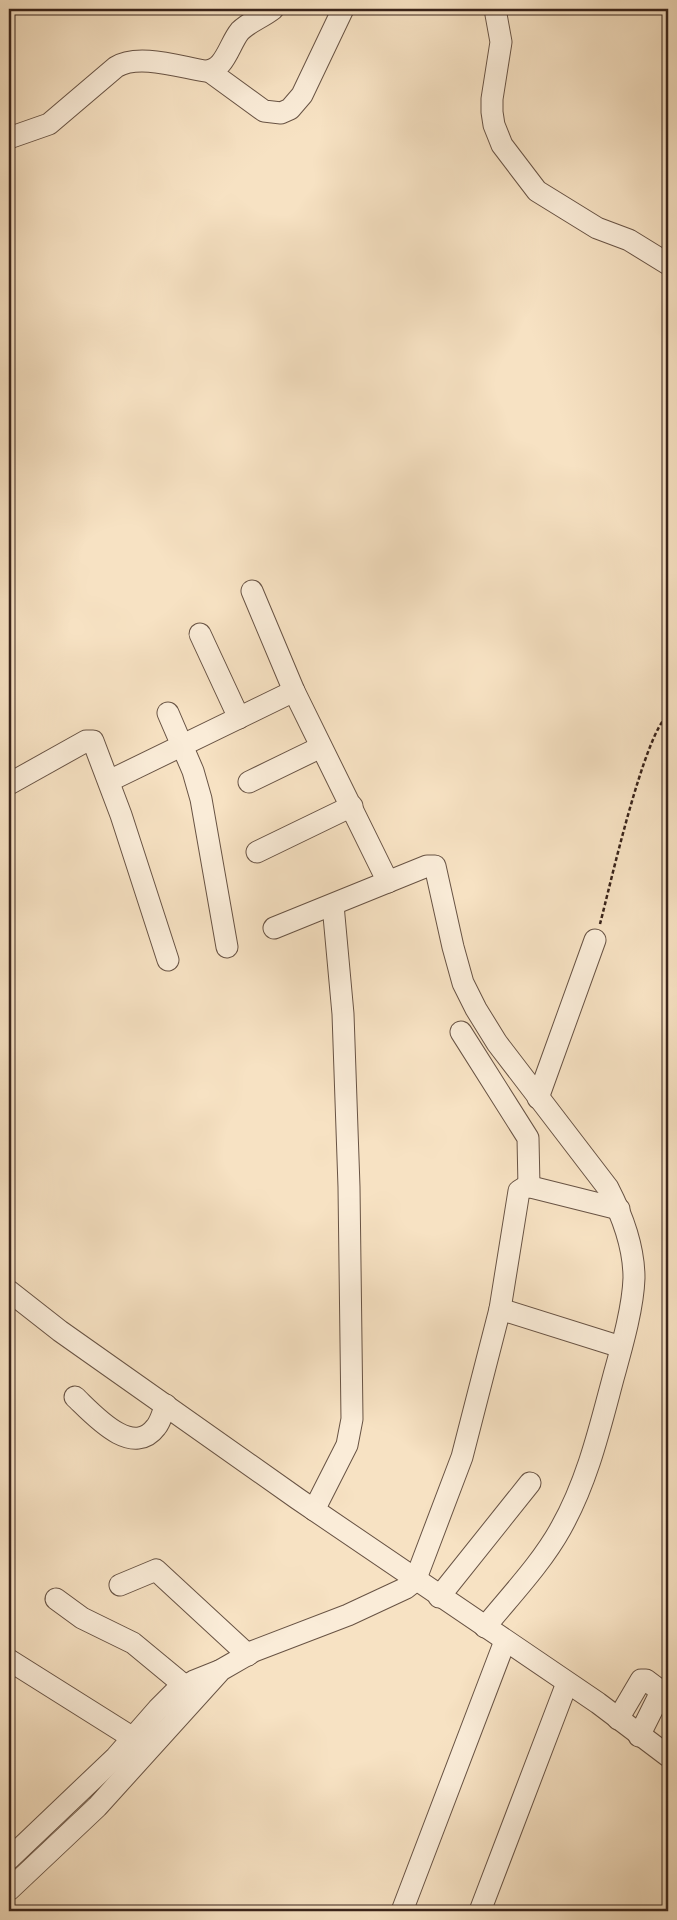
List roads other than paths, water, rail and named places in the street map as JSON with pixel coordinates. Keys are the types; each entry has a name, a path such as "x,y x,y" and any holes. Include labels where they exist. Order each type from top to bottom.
{"street":[{"path":"210,71 221,63 241,31 273,9"},
{"path":"9,138 46,126 121,64 136,60 210,71 264,111 281,113 290,109 302,96 343,9"},
{"path":"495,9 501,42 492,99 492,112 494,125 502,145 537,191 597,228 629,240 668,264"},
{"path":"252,591 294,691 388,882"},
{"path":"200,634 239,718"},
{"path":"109,781 294,691"},
{"path":"168,713 183,745 201,799 227,947"},
{"path":"9,784 90,740 95,745 109,781 168,960"},
{"path":"249,782 321,747"},
{"path":"257,852 352,806"},
{"path":"274,928 427,866 435,866 453,947 463,982 476,1009 497,1043 552,1118 608,1188 619,1209 632,1254 634,1279 622,1347 591,1463 561,1528 539,1560 485,1627"},
{"path":"314,1510 347,1445 352,1419 349,1187 344,1042 341,982 332,905"},
{"path":"538,1098 596,940"},
{"path":"461,1032 528,1138 529,1187"},
{"path":"528,1138 552,1118"},
{"path":"13,1848 78,1794 133,1738 158,1709 185,1686 221,1670 248,1654 348,1615 406,1588 415,1581 462,1457 500,1309 516,1195 522,1187 529,1187 619,1209"},
{"path":"9,1291 60,1331 415,1581 567,1683 668,1756"},
{"path":"500,1309 622,1347"},
{"path":"75,1397 116,1433 136,1438 147,1435 156,1426 166,1405"},
{"path":"439,1597 530,1483"},
{"path":"120,1585 156,1570 248,1654"},
{"path":"56,1599 87,1621 133,1643 185,1686"},
{"path":"402,1911 505,1641"},
{"path":"9,1660 133,1738"},
{"path":"9,1890 97,1807 221,1670"},
{"path":"618,1719 641,1680 646,1680 658,1689 660,1694 639,1736"},
{"path":"480,1911 567,1683"}]}
